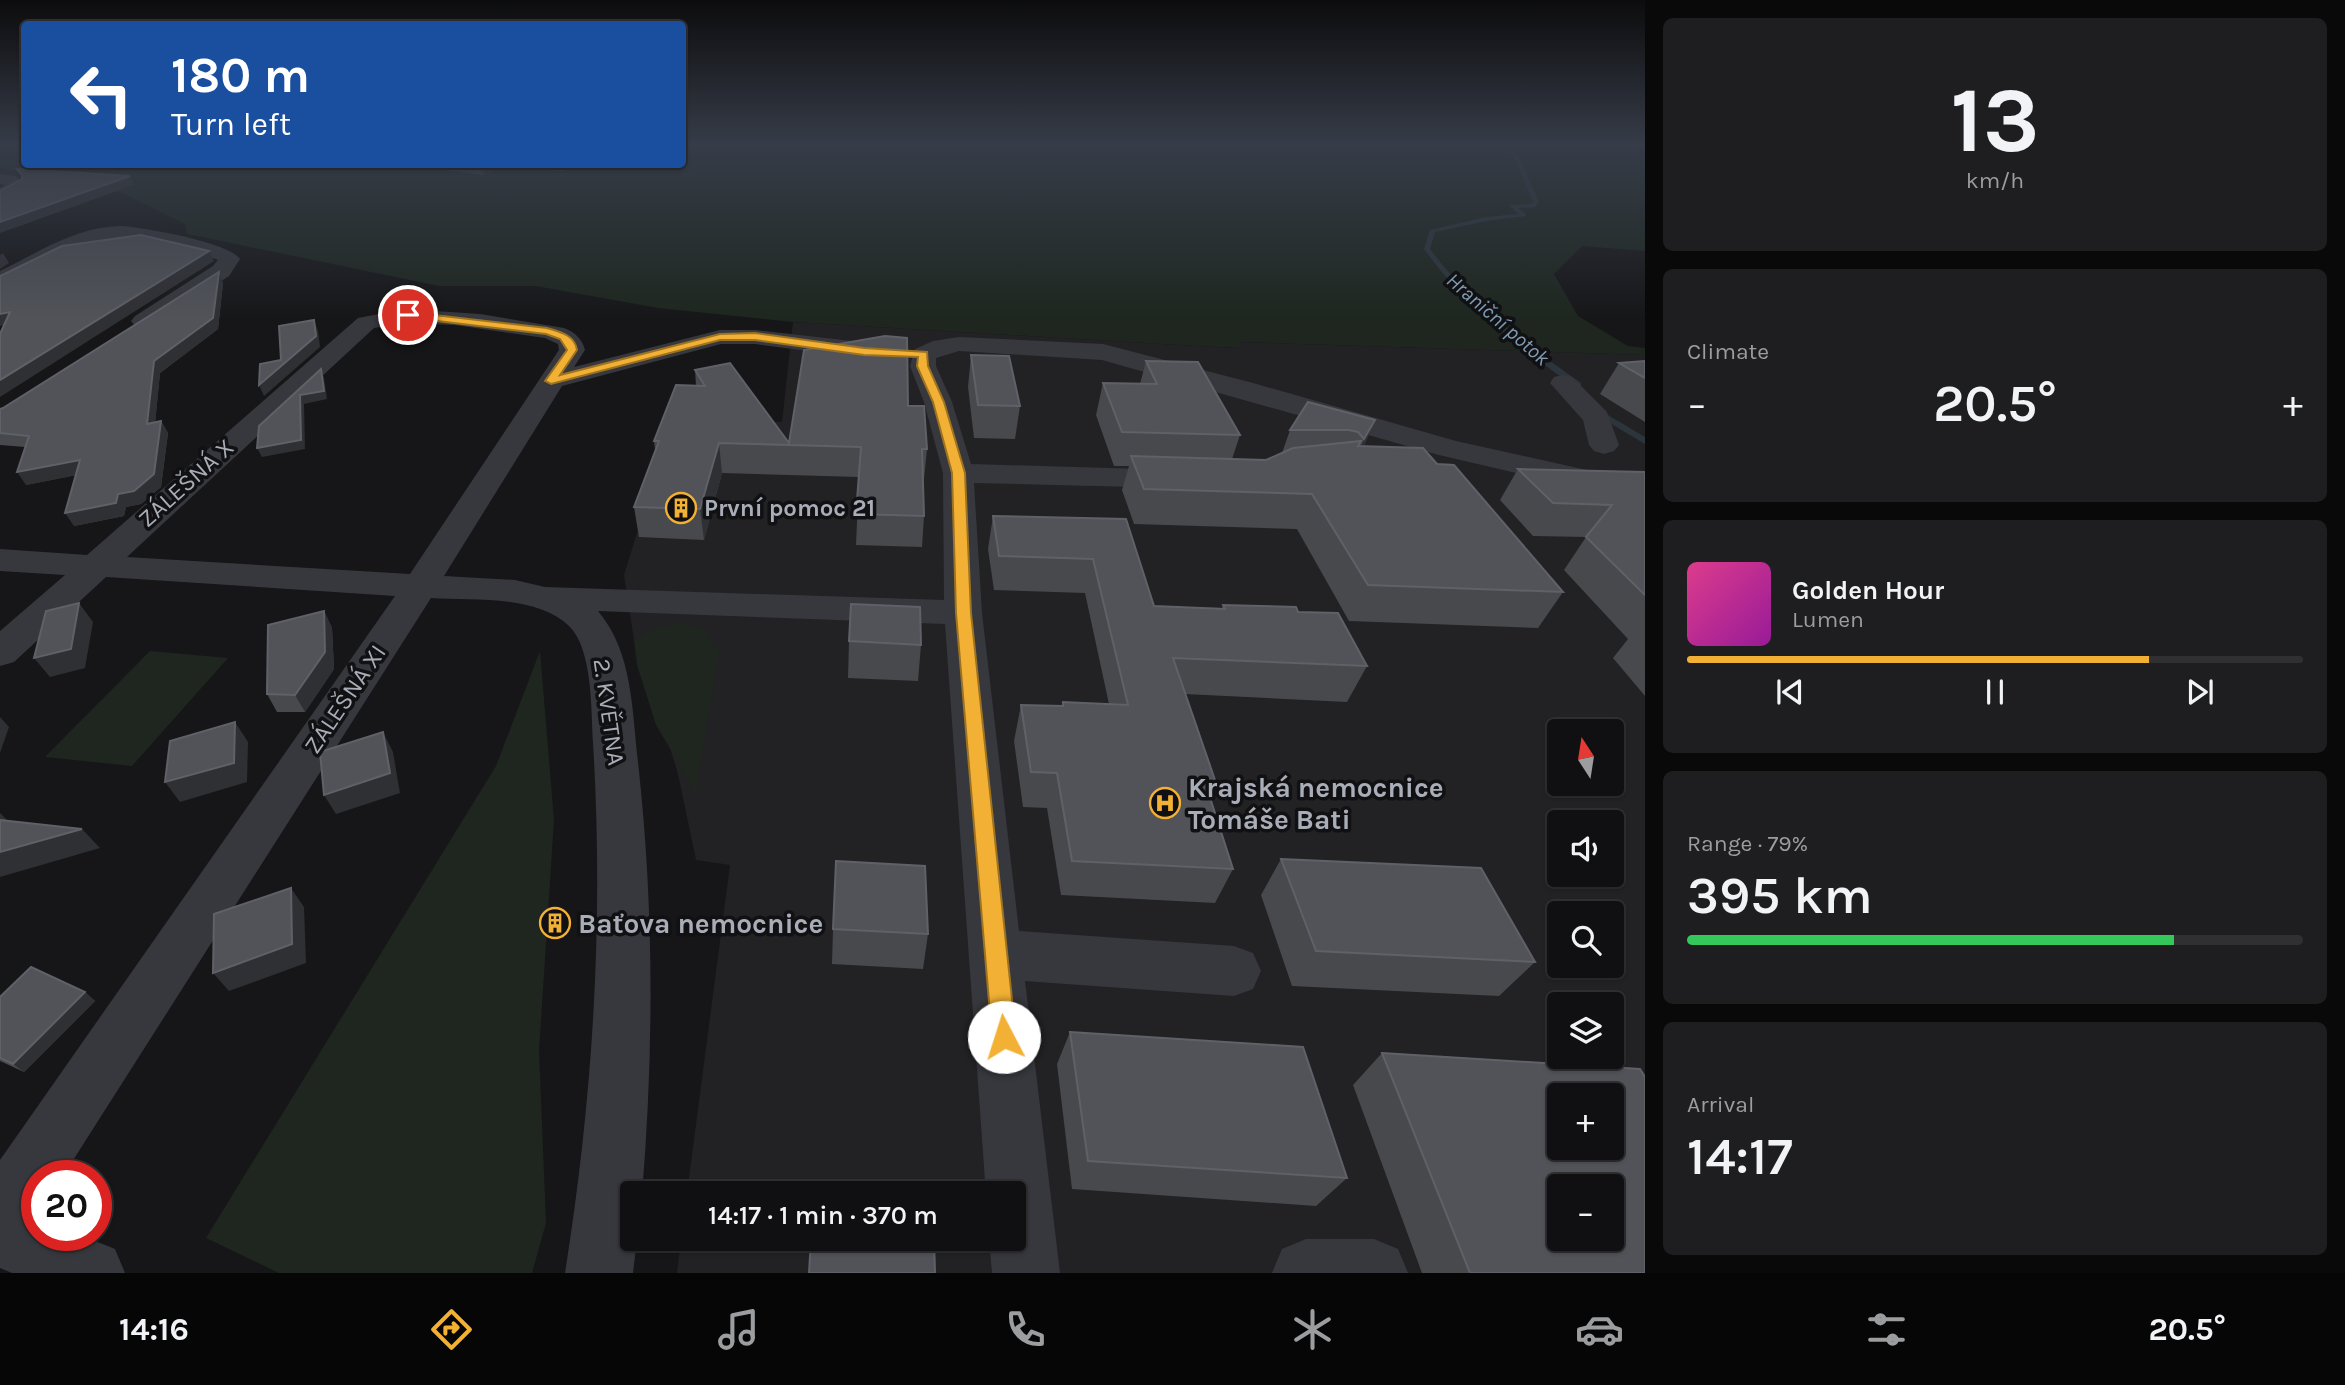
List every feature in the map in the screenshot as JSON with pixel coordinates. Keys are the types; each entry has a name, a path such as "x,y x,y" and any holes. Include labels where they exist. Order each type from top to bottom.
{"street":[{"path":"0,281 96,234 122,232 146,235 220,253 230,259 221,271 129,330"},
{"name":"ZÁLEŠNÁ XI","path":"0,1216 421,585 572,347 564,337 557,334 417,316 376,318"},
{"name":"ZÁLEŠNÁ X","path":"0,653 358,328 376,318"},
{"path":"551,381 645,358 707,339 744,336 864,352 924,354 988,365 1092,372 1142,383"},
{"path":"924,354 942,346 959,344 1103,352 1244,389 1450,449 1645,493"},
{"path":"924,354 923,366 938,402 958,473 964,613 1026,1273"},
{"path":"1563,383 1597,418 1604,445"},
{"path":"958,473 1200,480"},
{"name":"2. KVĚTNA","path":"0,560 421,585 538,596 576,611 591,626 600,645 607,678 619,785 626,963 623,1063 612,1188 599,1273"},
{"path":"538,596 964,613"},
{"path":"996,954 1234,971"},
{"path":"0,1234 91,1273"},
{"path":"1306,1273 1374,1273"}],"shaded area":[{"path":"141,202 1645,202 1645,251 1582,246 1554,274 1578,316 1628,346 1645,348 1645,355 1241,342 1242,348 1213,347 793,322 658,308 536,286 439,286 187,234 185,224"},
{"name":"Krajská nemocnice Tomáše Bati","path":"793,322 1213,347 1241,348 1240,342 1645,355 1645,1273 677,1273 680,1251 1026,1251 1026,1181 689,1181 730,865 696,860 678,774 634,640 624,575 672,419 782,422"},
{"path":"677,623 701,628 719,653 696,792 656,725 637,665 634,640 658,627"},
{"path":"150,651 228,658 132,766 45,757"},
{"path":"540,651 554,820 539,1051 546,1223 532,1273 279,1273 206,1238 496,766"}],"building":[{"path":"0,202 55,202 0,222"},
{"path":"141,235 209,251 0,380 0,334 10,312 0,314 0,276 62,246"},
{"path":"219,272 213,318 154,361 147,424 161,421 154,474 134,491 118,494 116,503 65,513 80,460 17,472 29,436 0,433 0,409"},
{"path":"314,320 316,336 259,385 260,364 281,360 279,326"},
{"path":"885,336 907,338 908,406 924,406 927,449 922,449 924,516 856,514 861,447 719,443 700,509 634,507 659,441 654,441 676,385 705,386 695,370 730,363 789,443 804,350"},
{"path":"971,355 1009,356 1020,406 978,405"},
{"path":"1146,361 1198,362 1240,435 1122,432 1103,383 1157,384"},
{"path":"1645,361 1645,378 1619,363"},
{"path":"321,369 324,391 300,395 301,440 257,448 259,426"},
{"path":"1308,402 1375,420 1364,439 1358,432 1349,430 1290,430"},
{"path":"1361,441 1358,446 1423,448 1437,464 1454,465 1563,592 1368,585 1312,494 1144,489 1131,456 1266,460 1293,448"},
{"path":"1518,469 1645,472 1645,595 1586,537 1612,505 1553,503"},
{"path":"993,516 1126,519 1154,606 1225,609 1223,605 1296,607 1298,612 1338,613 1367,666 1173,658 1215,780 1204,779 1233,869 1072,861 1057,773 1031,772 1021,705 1063,706 1063,702 1128,705 1093,559 999,556"},
{"path":"79,603 71,649 34,658 46,611"},
{"path":"851,604 920,607 921,645 849,641"},
{"path":"324,611 325,652 295,695 267,694 268,625"},
{"path":"235,722 234,763 165,782 170,741"},
{"path":"383,732 390,773 324,795 320,752"},
{"path":"0,820 82,829 0,852"},
{"path":"1281,859 1481,868 1535,962 1316,951"},
{"path":"836,861 925,866 928,934 833,929"},
{"path":"291,888 292,944 213,973 214,914"},
{"path":"31,967 85,992 13,1064 0,1058 0,997"},
{"path":"1070,1032 1303,1047 1347,1178 1088,1161"},
{"path":"1382,1053 1547,1063 1547,1069 1640,1069 1645,1077 1645,1273 1470,1273"},
{"path":"810,1251 934,1251 935,1273 809,1273"}],"waterway":[{"name":"Hraniční potok","path":"1536,202 1533,206 1512,206 1524,215 1486,219 1432,231 1427,249 1446,275 1527,349 1578,385"},
{"name":"Hraniční potok","path":"1596,411 1645,441"}],"place":[{"name":"První pomoc 21","path":"681,508"},
{"name":"Krajská nemocnice Tomáše Bati","path":"1165,803"},
{"name":"Baťova nemocnice","path":"555,923"}],"route":[{"path":"408,315 547,331 564,337 572,350 551,381 645,358 692,342 720,337 755,337 864,352 924,354 923,366 938,402 958,473 964,613 1004,1037"}]}
